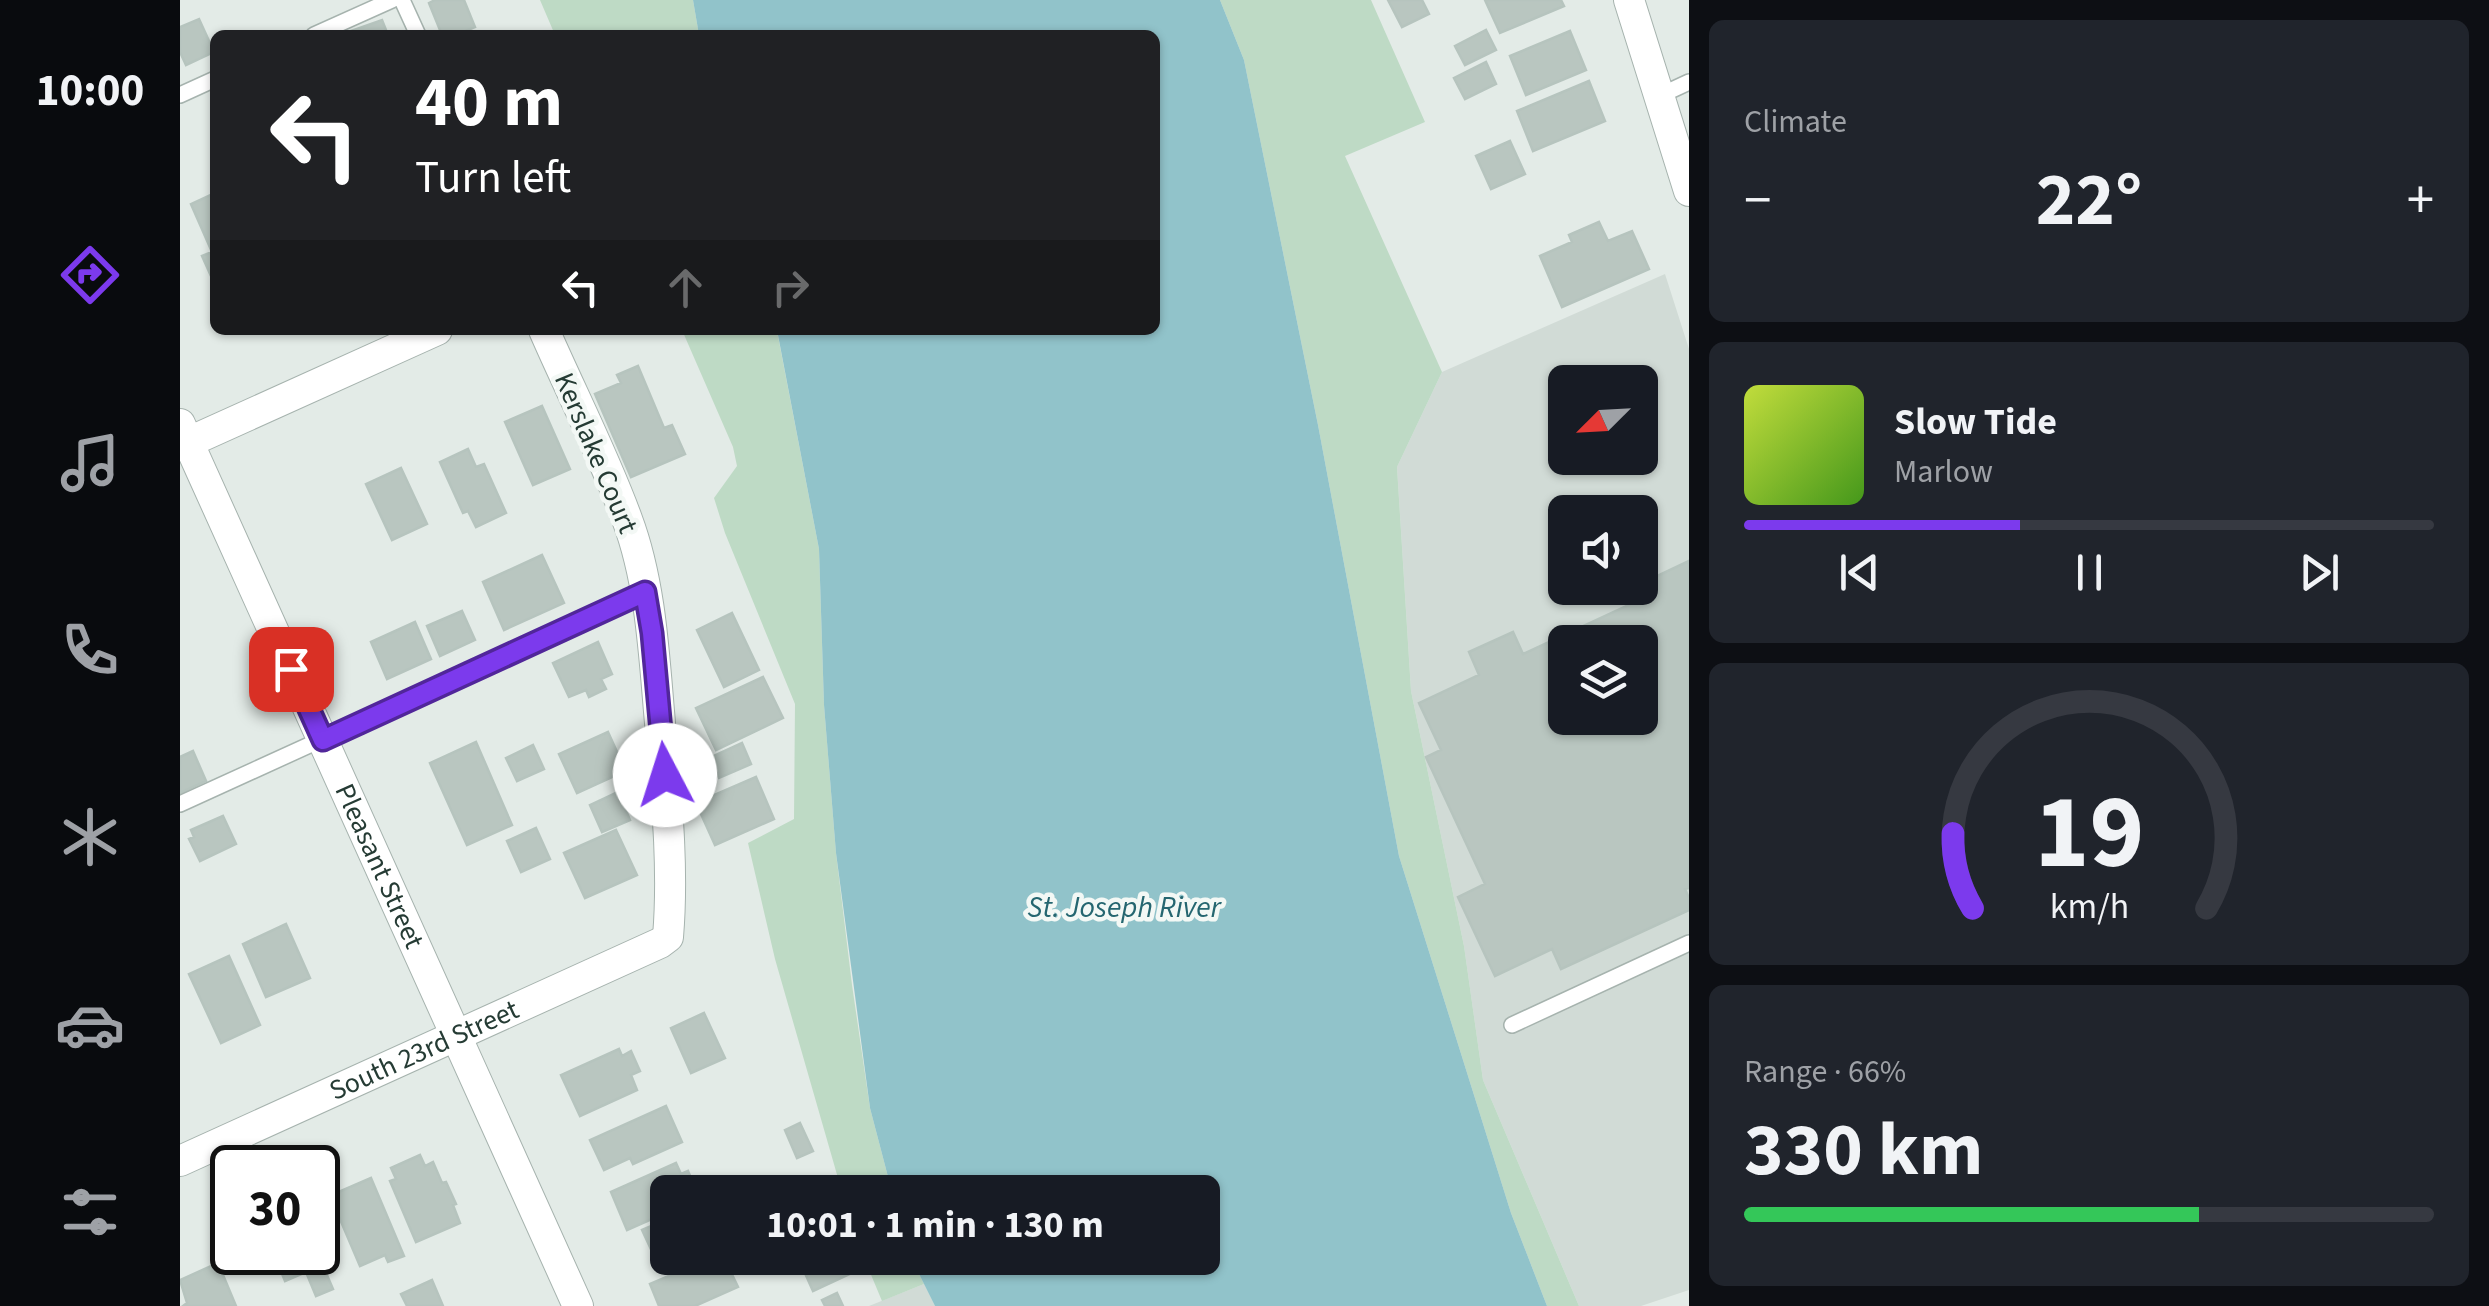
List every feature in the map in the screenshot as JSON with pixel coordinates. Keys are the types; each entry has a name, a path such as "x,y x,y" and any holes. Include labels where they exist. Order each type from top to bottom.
{"street":[{"path":"1628,0 1689,192"},
{"path":"183,438 425,335"},
{"name":"Kerslake Court","path":"546,335 628,521 645,592 665,775 671,904 668,937"},
{"name":"Pleasant Street","path":"183,438 578,1306"},
{"name":"South 23rd Street","path":"180,1161 668,937"}],"lane":[{"path":"325,30 392,0"},
{"path":"402,0 416,30"},
{"path":"180,95 210,81"},
{"path":"1659,96 1689,82"},
{"path":"180,804 645,592"},
{"path":"1512,1025 1689,944"}],"shaded area":[{"path":"1665,274 1689,349 1689,1290 1641,1306 1579,1306 1483,1080 1464,946 1411,691 1397,467 1442,372"},
{"path":"924,1284 935,1306 869,1306"}],"green space":[{"path":"540,0 693,0 698,30 553,30"},
{"path":"1220,0 1371,0 1425,122 1345,156 1442,372 1397,467 1411,691 1464,946 1483,1080 1579,1306 1547,1306 1511,1213 1399,856 1244,60"},
{"path":"684,335 778,335 819,549 824,705 836,853 870,1108 888,1175 837,1175 775,959 748,843 794,819 795,704 714,498 737,466 733,447"},
{"path":"871,1275 920,1275 924,1284 882,1301"}],"water":[{"name":"St. Joseph River","path":"693,0 1220,0 1244,60 1399,856 1511,1213 1547,1306 935,1306 920,1275 1220,1275 1220,1175 888,1175 870,1108 836,853 824,705 819,549 778,335 1160,335 1160,30 698,30"}],"building":[{"path":"464,0 475,27 440,30 429,3"},
{"path":"1388,0 1422,0 1429,14 1402,27"},
{"path":"1485,0 1561,0 1564,6 1500,33"},
{"path":"199,19 210,43 210,54 186,65 180,52 180,27"},
{"path":"382,20 386,30 354,30"},
{"path":"1486,30 1496,50 1465,65 1455,46"},
{"path":"1570,31 1586,70 1526,95 1510,56"},
{"path":"1486,62 1496,84 1465,99 1454,78"},
{"path":"1589,81 1605,121 1533,151 1517,111"},
{"path":"1510,141 1525,174 1491,189 1476,156"},
{"path":"210,195 210,247 191,204"},
{"path":"1599,222 1608,241 1632,231 1649,269 1562,307 1540,256 1572,242 1569,235"},
{"path":"210,253 210,274 202,256"},
{"path":"638,366 664,428 672,425 685,454 631,477 595,394 621,383 617,375"},
{"path":"542,406 570,469 533,485 505,422"},
{"path":"468,449 476,467 484,464 506,513 476,527 468,511 463,513 440,462"},
{"path":"401,468 427,524 392,540 366,484"},
{"path":"542,555 564,603 504,630 483,582"},
{"path":"1689,561 1689,888 1685,889 1689,910 1561,969 1552,949 1495,976 1458,897 1485,884 1426,757 1441,750 1419,703 1479,675 1469,652 1513,632 1523,654 1548,642 1548,735 1658,735 1658,625 1586,625 1629,605 1658,605 1658,576"},
{"path":"462,611 475,640 440,656 427,626"},
{"path":"732,613 759,670 724,687 697,630"},
{"path":"415,622 431,659 387,679 371,642"},
{"path":"598,642 612,674 601,679 606,689 589,697 586,690 569,697 553,663"},
{"path":"763,677 783,718 716,750 696,708"},
{"path":"608,732 623,765 616,768 619,774 577,793 559,754"},
{"path":"476,742 512,825 467,845 430,763"},
{"path":"742,743 751,764 719,778 709,758"},
{"path":"533,745 544,769 517,781 506,758"},
{"path":"193,751 206,781 180,793 180,757"},
{"path":"756,777 774,819 715,845 696,803"},
{"path":"618,792 630,820 602,832 590,805"},
{"path":"223,816 236,844 200,861 189,839 194,837 191,830"},
{"path":"536,828 550,859 521,872 507,841"},
{"path":"616,830 637,875 585,898 564,853"},
{"path":"286,924 310,978 266,997 243,944"},
{"path":"229,956 260,1025 221,1043 189,974"},
{"path":"704,1013 725,1058 691,1073 671,1028"},
{"path":"619,1049 622,1056 631,1051 640,1071 631,1075 637,1090 580,1116 561,1075"},
{"path":"666,1106 682,1142 633,1164 630,1158 604,1170 590,1140"},
{"path":"800,1123 813,1151 797,1158 785,1130"},
{"path":"420,1155 425,1166 433,1162 442,1183 446,1182 460,1223 416,1242 390,1181 396,1179 391,1168"},
{"path":"676,1163 681,1174 688,1171 690,1175 650,1175 650,1220 627,1230 611,1192"},
{"path":"371,1178 404,1256 388,1262 385,1255 360,1266 340,1219 340,1191"},
{"path":"650,1227 650,1247 642,1230"},
{"path":"210,1267 210,1275 223,1275 236,1306 183,1306 187,1303 180,1280"},
{"path":"307,1275 327,1275 333,1289 316,1296"},
{"path":"671,1275 732,1275 738,1287 695,1306 659,1306 650,1284"},
{"path":"806,1275 848,1275 813,1291"},
{"path":"432,1280 443,1306 407,1306 401,1294"},
{"path":"837,1293 843,1306 825,1306 822,1300"}],"route":[{"path":"291,669 323,740 645,592 665,775"}]}
